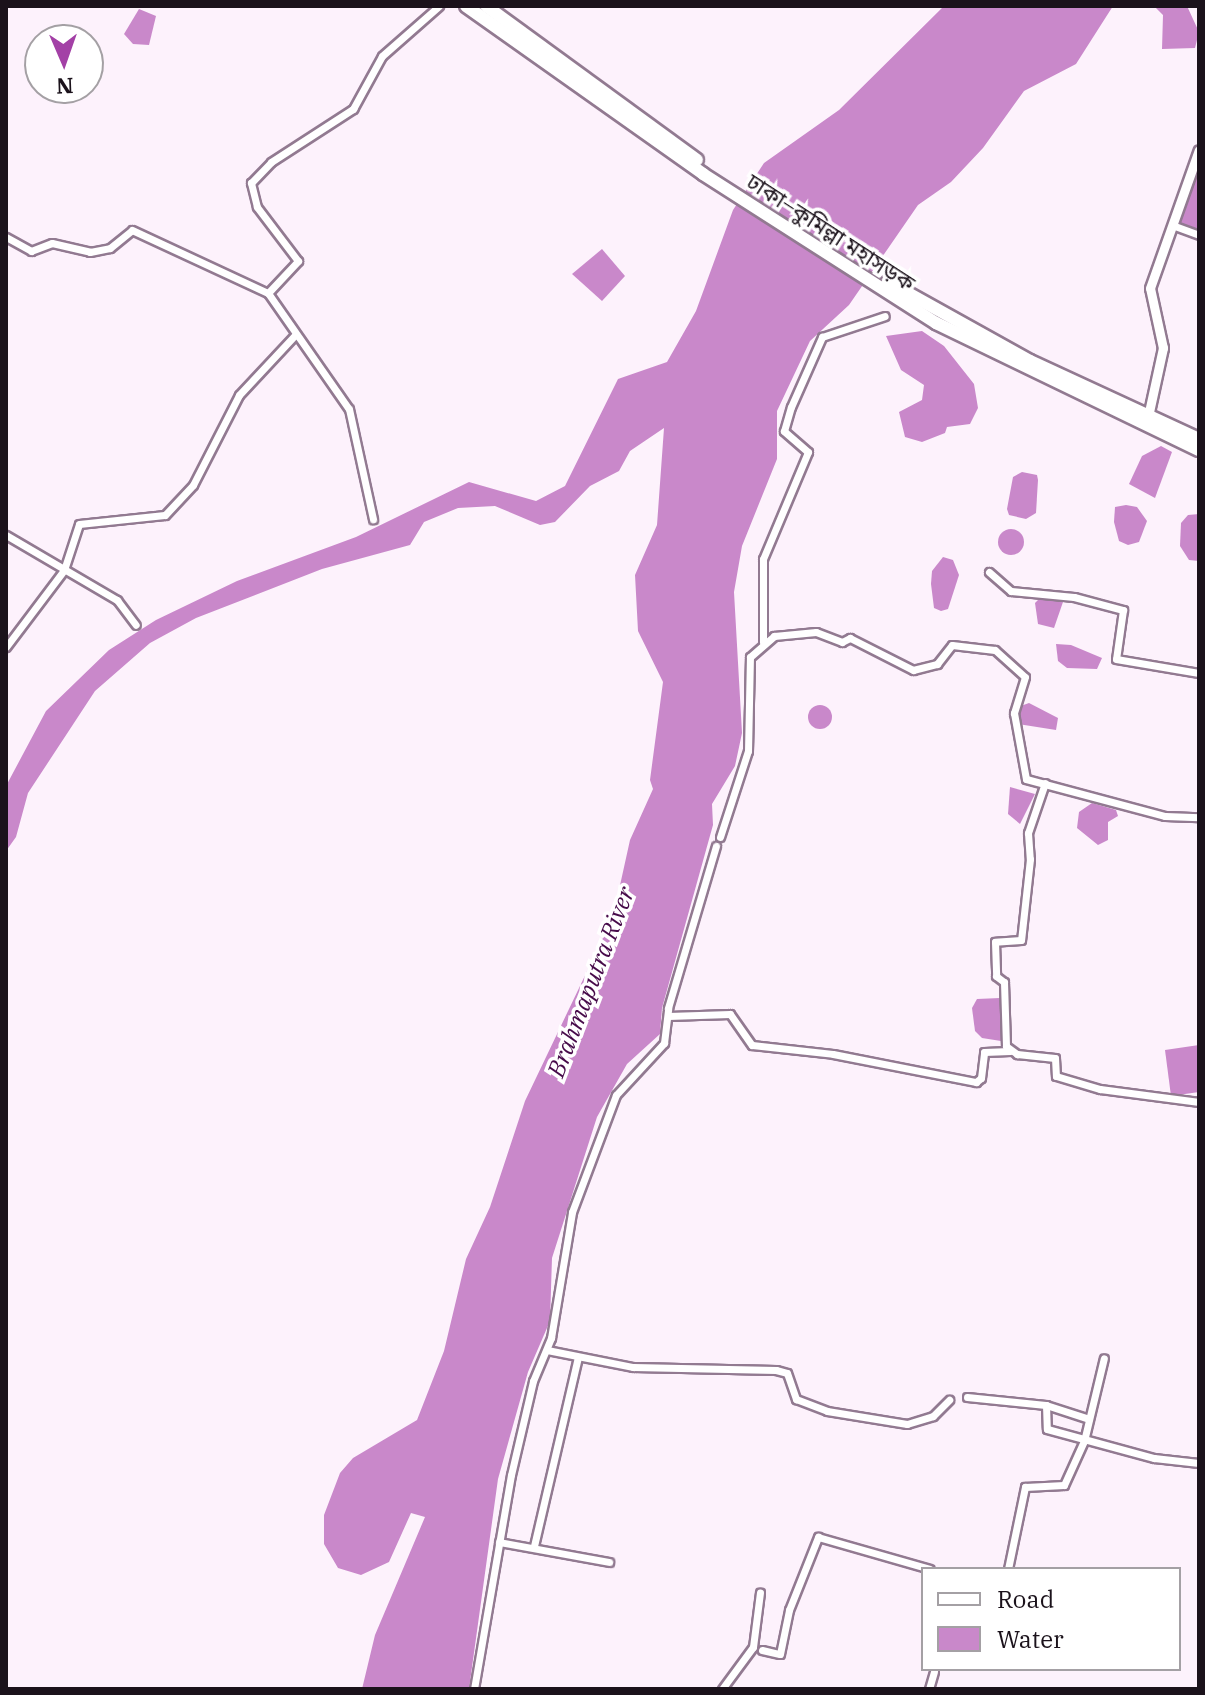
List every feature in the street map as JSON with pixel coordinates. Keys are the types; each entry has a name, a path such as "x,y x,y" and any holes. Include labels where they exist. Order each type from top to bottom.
{"highway":[{"name":"ঢাকা–কুমিল্লা মহাসড়ক","path":"466,6 705,171 993,353 1199,450"},
{"name":"ঢাকা–কুমিল্লা মহাসড়ক","path":"486,6 705,171"},
{"name":"ঢাকা–কুমিল্লা মহাসড়ক","path":"896,292 1030,361 1149,412 1199,439"}],"main road":[{"path":"1149,412 1163,348 1150,288 1199,150"}],"street":[{"path":"268,293 298,261 257,207 251,183 271,162 353,109 382,56 439,6"},
{"path":"1172,225 1199,235"},
{"path":"6,237 31,251 52,243 90,252 110,248 132,230 268,293 349,409 373,519"},
{"path":"763,642 763,559 808,452 784,431 791,407 822,337 885,316"},
{"path":"6,647 64,570 79,524 165,515 193,485 239,395 295,335"},
{"path":"6,535 124,605 136,625"},
{"path":"989,572 1011,591 1074,597 1123,610 1116,659 1199,673"},
{"path":"720,837 748,751 750,657 763,642 816,632 842,642 850,638 913,670 937,664 952,645 995,650 1025,677 1015,723 1026,779 1165,816 1199,817"},
{"path":"1010,1051 995,942 1021,940 1028,833 1045,783"},
{"path":"474,1689 526,1406 547,1350 562,1252 589,1155 616,1095 664,1043 668,1016 716,846"},
{"path":"668,1016 730,1014 752,1045 833,1054 976,1082 981,1078 984,1052 1010,1051 1055,1058 1056,1076 1100,1089 1199,1102"},
{"path":"547,1350 633,1367 776,1370 787,1373 796,1399 827,1411 907,1424 933,1416 949,1400"},
{"path":"534,1546 578,1357"},
{"path":"1008,1567 1025,1487 1064,1485 1084,1441 1104,1358"},
{"path":"967,1397 1046,1405 1089,1419"},
{"path":"1046,1405 1047,1429 1084,1441 1199,1463"},
{"path":"762,1650 780,1654 789,1610 818,1537 923,1567"},
{"path":"499,1542 609,1562"},
{"path":"722,1689 753,1647 760,1592"},
{"path":"929,1689 934,1672"}],"water":[{"name":"Brahmaputra River","path":"944,6 1113,6 1076,64 1024,91 983,148 951,182 918,205 849,305 810,341 777,411 777,459 742,546 734,592 742,733 735,766 712,804 713,825 662,1008 660,1034 627,1064 597,1117 552,1258 550,1321 528,1372 498,1479 469,1689 362,1689 375,1635 425,1517 411,1513 389,1562 361,1575 338,1568 324,1544 324,1515 340,1473 353,1458 417,1420 444,1351 466,1259 490,1207 525,1101 613,917 630,840 653,789 650,780 663,682 638,631 635,575 657,525 664,428 630,451 619,471 590,486 555,522 540,525 495,506 458,508 424,522 410,545 322,569 196,618 150,643 95,691 28,793 16,837 6,851 6,786 46,711 109,650 156,620 237,581 356,537 469,482 536,501 565,486 618,379 667,362 696,311 733,210 764,163 839,110"},
{"path":"1154,6 1187,6 1199,32 1195,48 1162,49 1163,15"},
{"path":"139,9 156,16 149,45 133,44 124,34"},
{"path":"1199,168 1199,232 1180,225 1178,219"},
{"path":"602,249 625,276 602,301 572,274"},
{"path":"922,331 944,346 974,384 978,408 970,424 947,427 945,433 922,442 905,437 899,412 922,400 924,385 901,370 886,336"},
{"path":"1161,446 1172,452 1155,498 1129,484 1142,456"},
{"path":"1022,472 1037,475 1038,480 1036,513 1026,519 1009,515 1007,509 1013,477"},
{"path":"1115,507 1137,507 1147,521 1139,542 1128,545 1119,541 1114,522"},
{"path":"1199,514 1199,561 1189,560 1180,546 1181,523 1188,515"},
{"path":"1011,529 1020,533 1024,542 1020,551 1011,555 1002,551 998,542 1002,533"},
{"path":"943,557 953,560 959,575 948,609 941,611 934,608 931,584 932,571"},
{"path":"1043,595 1063,602 1054,628 1038,624 1035,603"},
{"path":"1056,644 1071,645 1102,658 1097,669 1067,668 1058,661"},
{"path":"1029,703 1058,718 1056,730 1018,724 1018,707"},
{"path":"820,705 828,709 832,717 828,725 820,729 812,725 808,717 812,709"},
{"path":"1010,787 1035,794 1020,824 1008,814"},
{"path":"1092,803 1116,810 1118,816 1108,822 1108,840 1098,845 1077,828 1079,812"},
{"path":"1000,998 1001,1041 982,1038 975,1031 972,1008 977,999"},
{"path":"1199,1045 1199,1092 1171,1096 1165,1050"}]}
